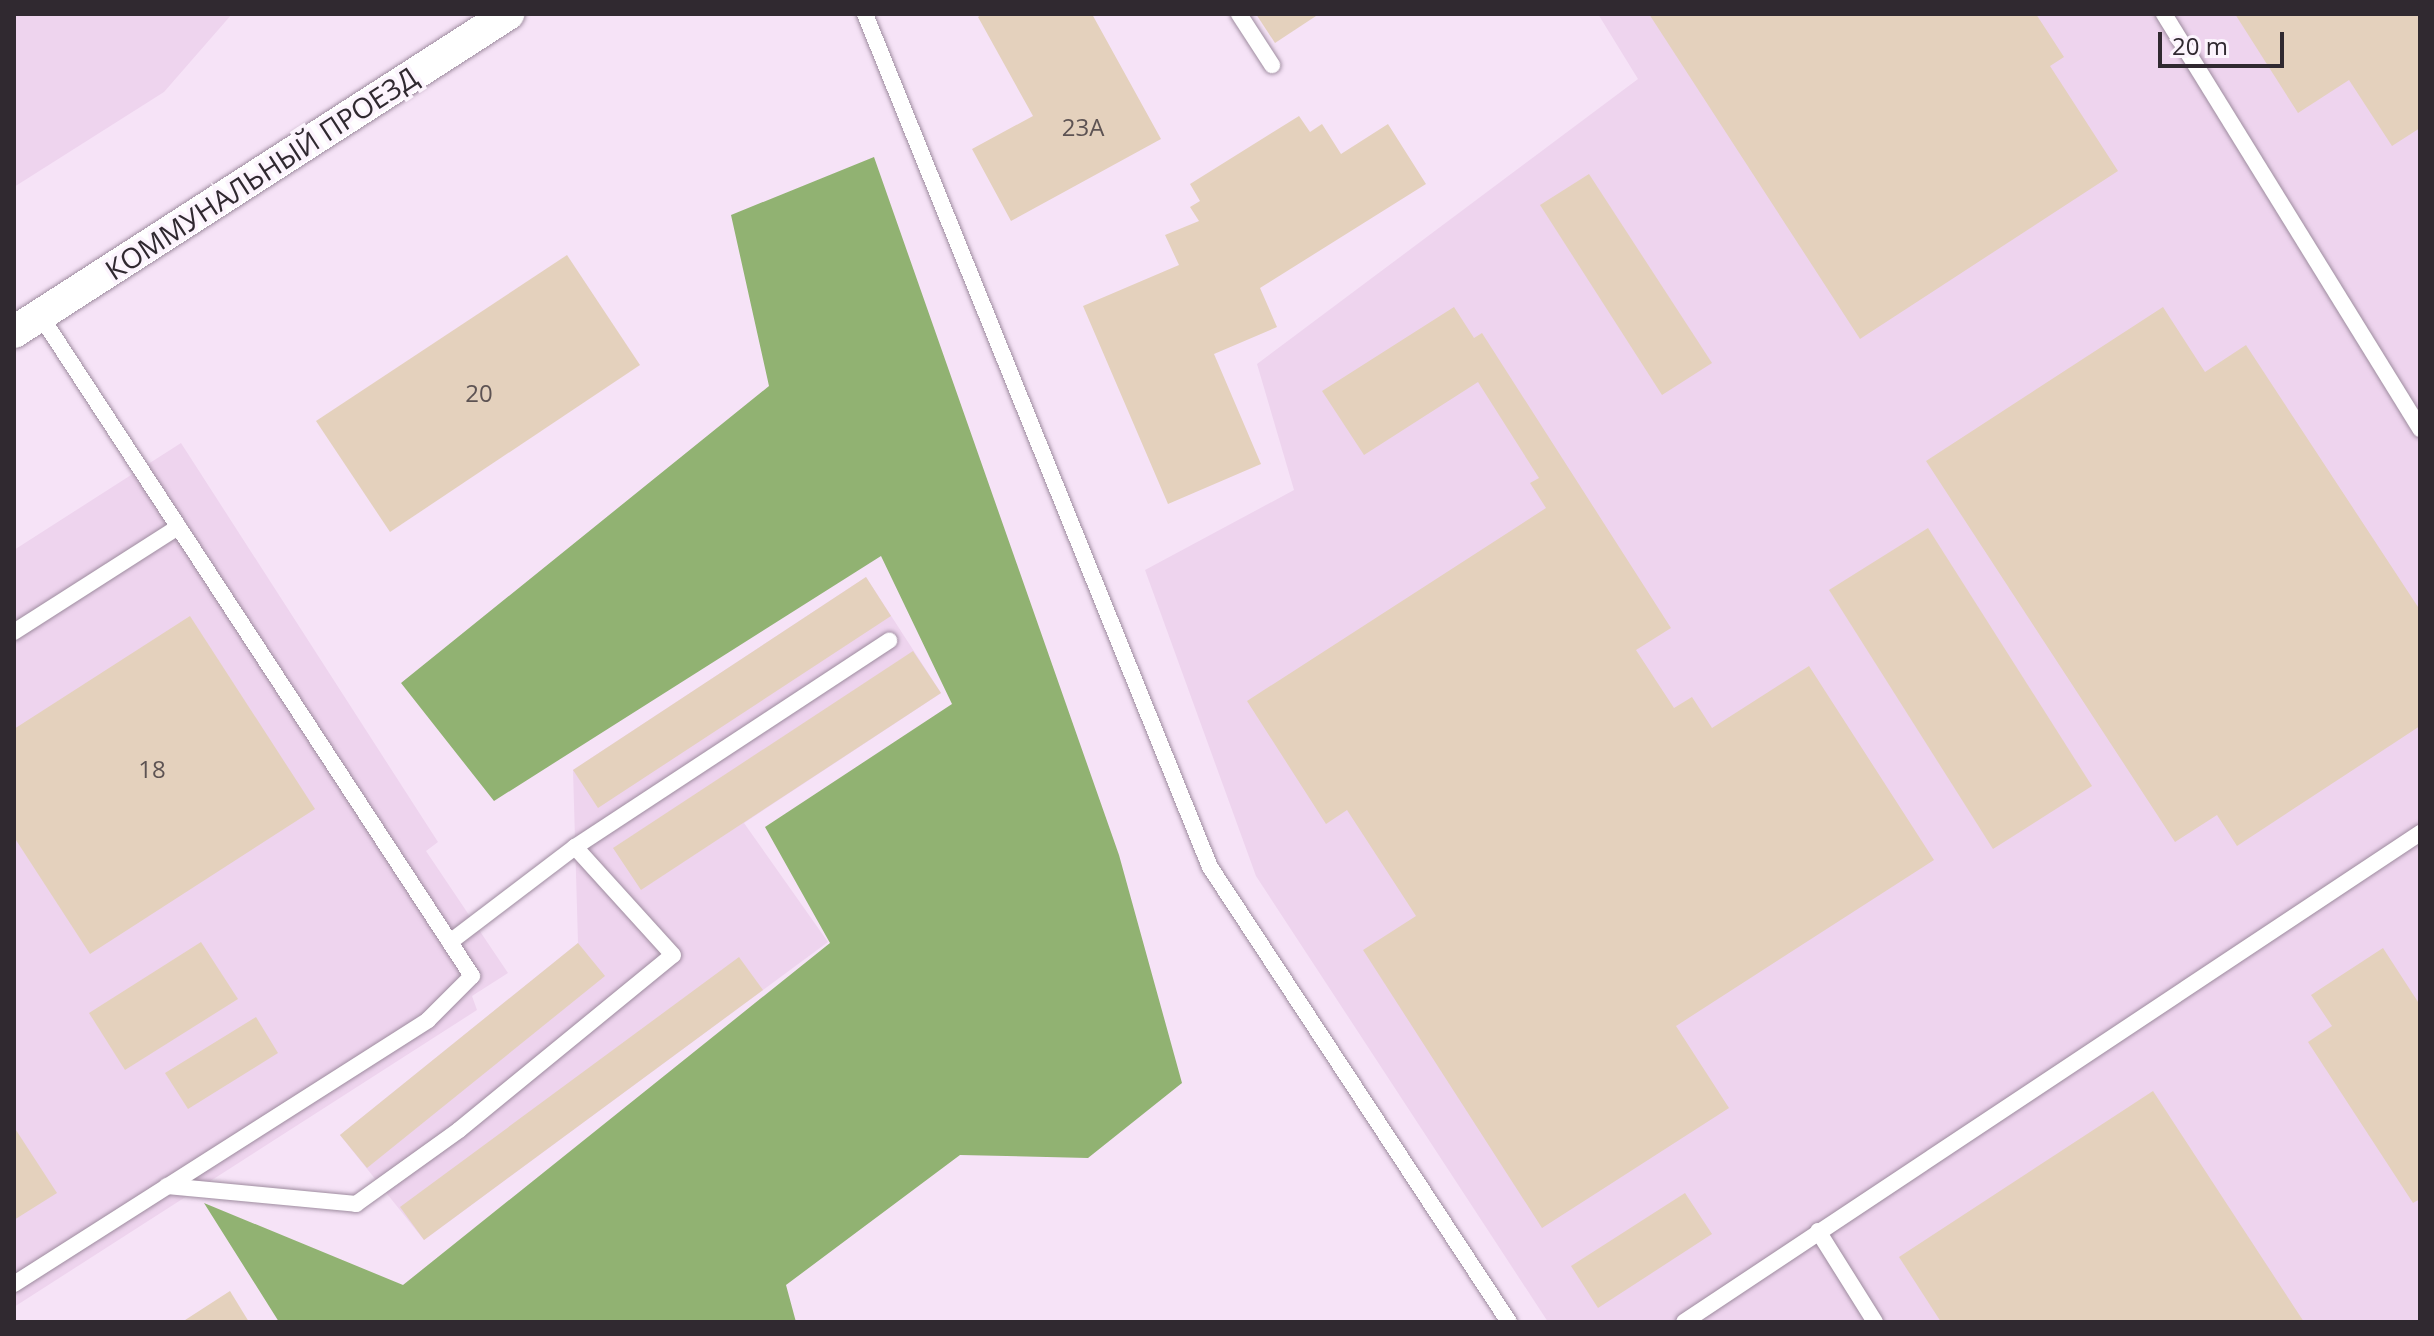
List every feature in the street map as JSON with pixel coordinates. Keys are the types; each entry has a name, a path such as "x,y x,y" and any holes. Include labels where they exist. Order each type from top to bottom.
{"street":[{"name":"КОММУНАЛЬНЫЙ ПРОЕЗД","path":"27,324 508,14"}],"lane":[{"path":"865,14 1210,867 1509,1322"},
{"path":"1239,14 1272,65"},
{"path":"2164,14 2420,429"},
{"path":"14,1284 428,1020 472,976 178,527 27,324"},
{"path":"14,632 178,527"},
{"path":"450,942 575,847 889,641"},
{"path":"1684,1322 2420,833"},
{"path":"167,1186 356,1204 459,1130 673,955 575,847"},
{"path":"1818,1231 1875,1322"}],"shaded area":[{"path":"14,14 232,14 164,92 14,187"},
{"path":"1598,14 2420,14 2420,1322 1548,1322 1256,876 1145,570 1294,490 1257,364 1638,79"},
{"path":"181,443 438,842 426,851 508,973 472,996 477,1010 14,1307 14,550"},
{"path":"866,577 941,693 744,823 828,942 424,1240 340,1135 578,943 573,770"}],"green space":[{"path":"874,157 1119,855 1182,1083 1088,1158 960,1155 786,1285 796,1322 279,1322 204,1203 403,1285 830,943 765,827 952,704 881,556 494,801 401,683 769,386 731,215"}],"building":[{"path":"982,14 1092,14 1161,139 1011,221 972,149 1033,116 978,17"},
{"path":"1256,14 1319,14 1275,43"},
{"path":"1649,14 2036,14 2064,57 2050,66 2118,171 1860,339"},
{"path":"2235,14 2420,14 2420,128 2392,146 2349,80 2298,113"},
{"path":"1299,116 1310,132 1322,124 1341,154 1388,124 1426,184 1260,288 1277,327 1214,354 1261,464 1168,504 1083,306 1179,265 1165,235 1199,221 1190,207 1200,201 1190,184"},
{"path":"1589,174 1712,363 1662,395 1540,205"},
{"path":"567,255 640,365 390,532 316,421"},
{"path":"1454,307 1474,338 1482,333 1671,628 1636,650 1674,708 1692,697 1712,728 1809,666 1934,860 1676,1026 1729,1108 1542,1228 1363,950 1416,916 1347,810 1326,824 1247,701 1546,508 1530,483 1539,478 1478,382 1364,455 1322,391"},
{"path":"2163,307 2205,372 2246,345 2420,610 2420,726 2237,846 2217,815 2175,842 1926,461"},
{"path":"1928,528 2092,786 1993,849 1829,590"},
{"path":"866,577 891,616 598,808 573,770"},
{"path":"190,616 315,809 90,954 14,837 14,729"},
{"path":"913,651 941,693 641,890 613,848"},
{"path":"201,942 238,999 125,1070 89,1013"},
{"path":"578,943 605,976 367,1168 340,1135"},
{"path":"2383,948 2420,1005 2420,1199 2413,1203 2308,1042 2332,1026 2311,995"},
{"path":"739,957 763,990 424,1240 400,1207"},
{"path":"256,1017 278,1053 188,1109 165,1073"},
{"path":"2153,1091 2304,1322 1941,1322 1899,1257"},
{"path":"14,1127 57,1193 14,1220"},
{"path":"1685,1193 1712,1234 1598,1308 1571,1266"},
{"path":"230,1291 249,1322 182,1322"}]}
